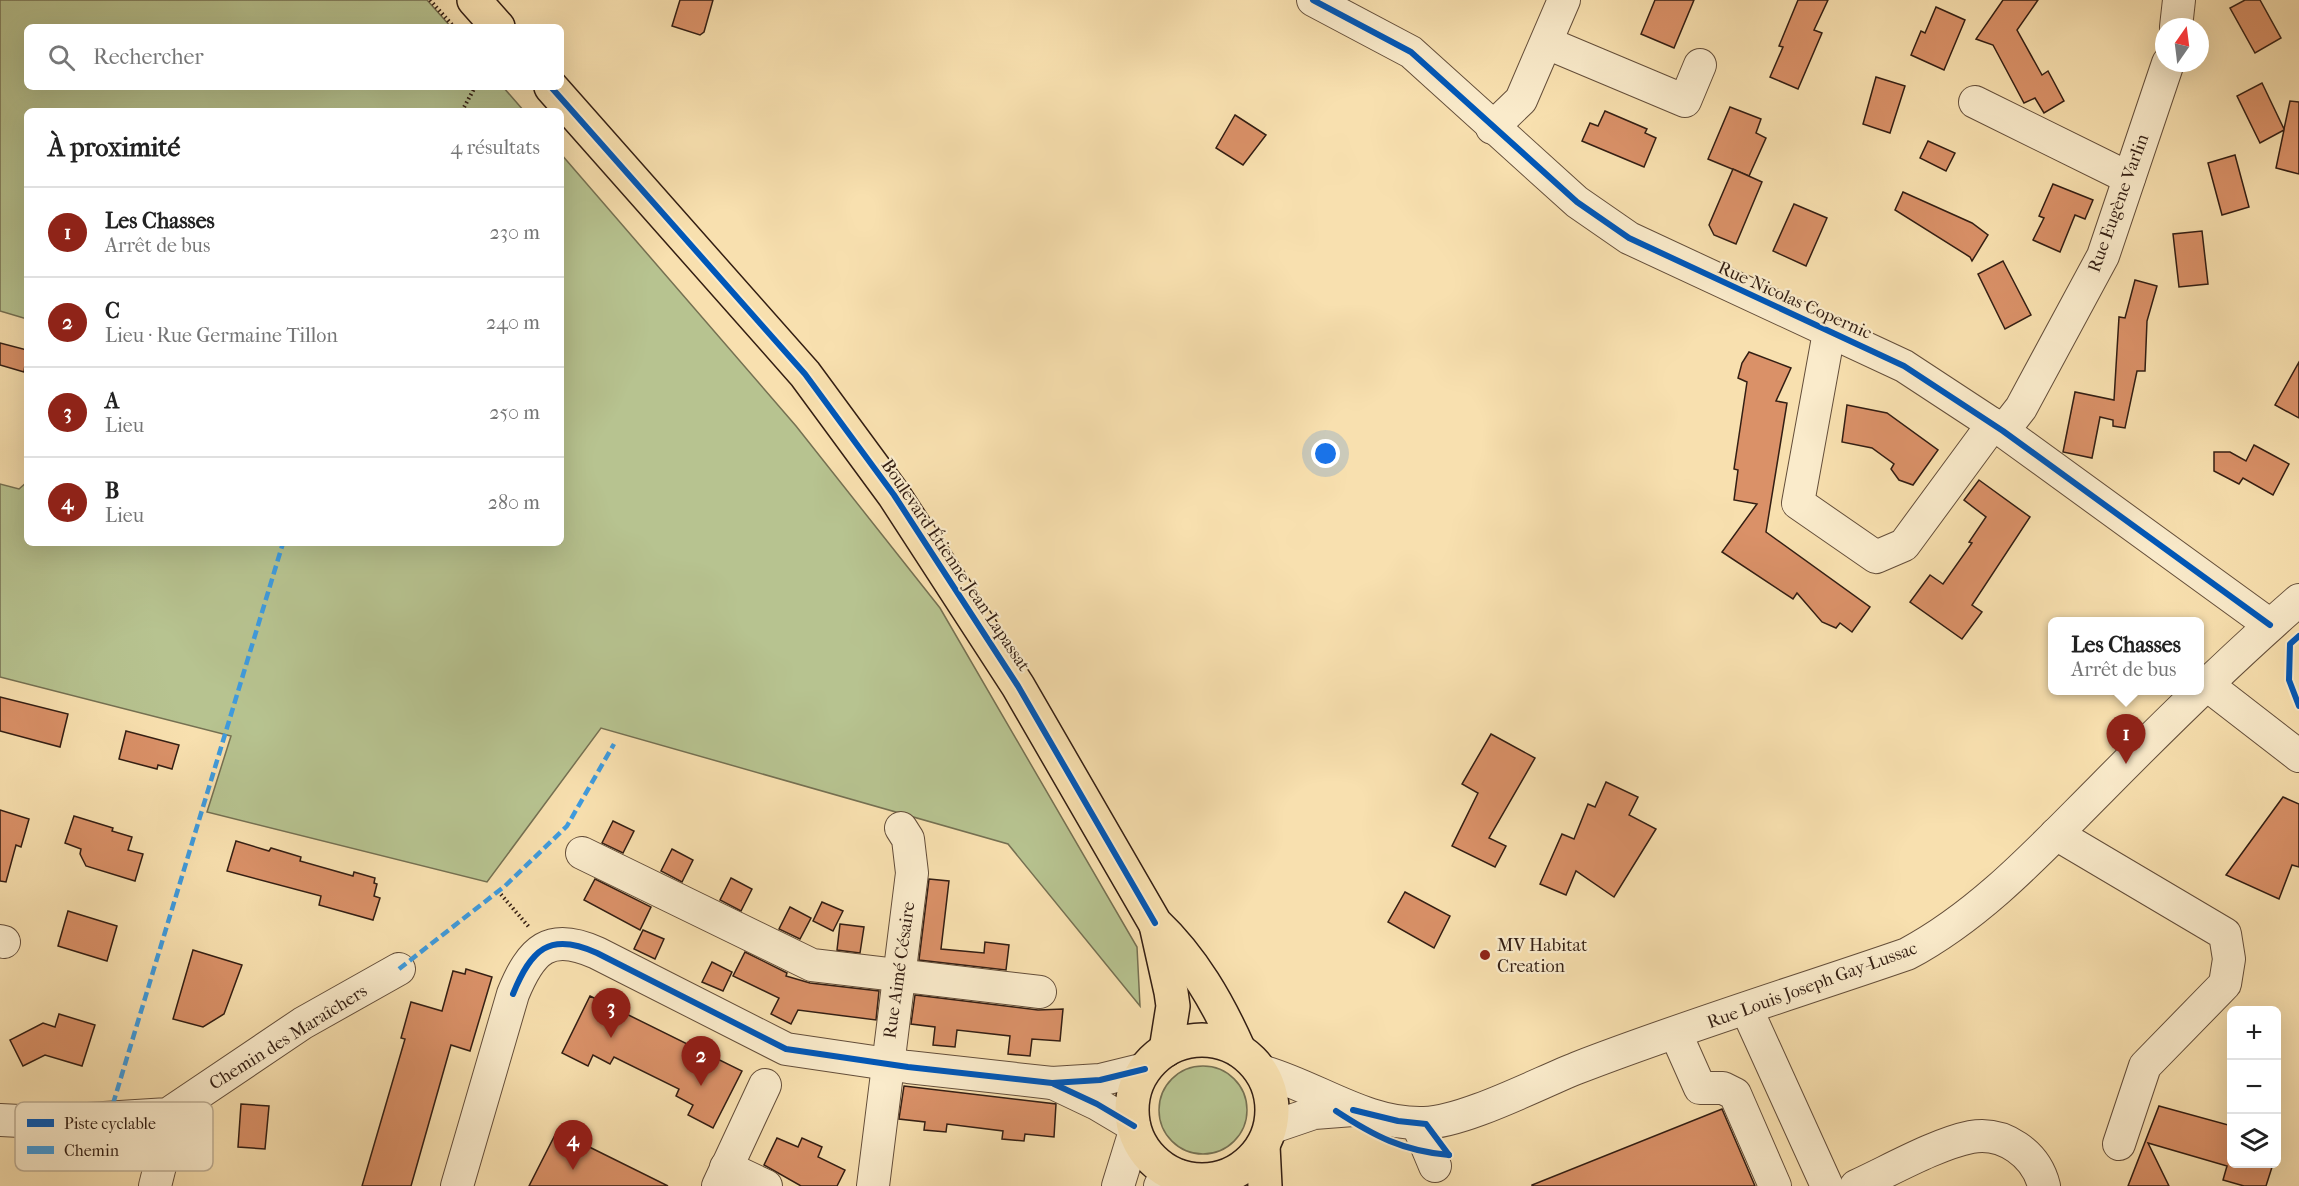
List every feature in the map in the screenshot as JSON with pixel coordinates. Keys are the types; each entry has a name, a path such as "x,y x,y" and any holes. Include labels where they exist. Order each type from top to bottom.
{"main road":[{"path":"474,0 495,24"},
{"name":"Boulevard Étienne Jean Lapassat","path":"554,90 805,374 894,495 1018,686 1155,923 1172,992 1173,1006 1155,1060"},
{"name":"Boulevard Étienne Jean Lapassat","path":"1155,923 1177,944 1220,1008 1250,1060"},
{"path":"1265,1186 1267,1137 1273,1109 1270,1089 1250,1060 1221,1043 1202,1040 1183,1042 1155,1060 1133,1096 1135,1129 1145,1150 1160,1166 1188,1182 1228,1176 1248,1164 1267,1137"}],"street":[{"name":"Rue Nicolas Copernic","path":"1313,0 1411,52 1492,128 1577,201 1629,238 1904,366 1998,427 2270,625"},
{"path":"1492,128 1521,100 1564,0"},
{"path":"2177,18 2179,0"},
{"path":"1547,43 1685,101 1700,65"},
{"name":"Rue Eugène Varlin","path":"1829,332 1798,503 1876,557 1905,545 1998,427 2021,408 2103,256 2165,72"},
{"path":"1975,102 2129,178"},
{"name":"Rue Louis Joseph Gay-Lussac","path":"2206,684 2299,600"},
{"path":"2206,684 2291,753 2299,756"},
{"name":"Rue Louis Joseph Gay-Lussac","path":"1250,1060 1353,1110 1398,1121 1426,1124 1467,1113 1579,1068 1907,954 1938,937 1967,916 2056,834 2195,695"},
{"name":"Rue Aimé Césaire","path":"873,1186 886,1064 912,873 908,839 901,828"},
{"path":"2056,834 2225,934 2229,959 2225,984 2145,1066 2119,1143"},
{"path":"582,853 812,965 1040,992"},
{"path":"457,1186 513,994 524,966 531,958 548,947 559,944 574,944 593,951 786,1049 886,1064 1052,1083 1100,1080 1155,1060"},
{"name":"Chemin des Maraîchers","path":"186,1102 303,1023 399,969"},
{"path":"1747,1010 1827,1186"},
{"path":"1677,1034 1700,1088 1723,1088 1736,1094 1774,1186"},
{"path":"1052,1083 1097,1104 1135,1129 1118,1186"},
{"path":"765,1085 722,1177 766,1186"},
{"name":"Rue Louis Joseph Gay-Lussac","path":"1267,1137 1314,1113 1353,1110"},
{"path":"0,1120 15,1121"},
{"path":"1417,1123 1436,1166"},
{"path":"1856,1186 1930,1152 1972,1137 1998,1138 2025,1151 2044,1186"},
{"path":"155,1186 159,1171"}],"path":[{"path":"430,0 451,24"},
{"path":"464,108 473,90"},
{"path":"498,891 548,947"}],"green space":[{"path":"0,0 427,0 448,24 24,24 24,90 506,90 521,108 24,108 24,318 0,311"},
{"path":"564,157 796,426 940,608 1137,947 1140,1006 1008,844 601,728 487,882 207,812 231,736 0,677 0,484 19,489 24,485 24,546 564,546"},
{"path":"1203,1066 1220,1070 1234,1079 1243,1093 1247,1110 1243,1127 1234,1141 1220,1150 1203,1154 1186,1150 1172,1141 1163,1127 1159,1110 1163,1093 1172,1079 1186,1070"}],"building":[{"path":"680,0 713,0 704,32 700,35 672,26"},
{"path":"1655,0 1694,0 1674,48 1641,34"},
{"path":"1798,0 1828,0 1814,30 1822,33 1798,89 1770,77 1783,47 1779,46"},
{"path":"2003,0 2038,0 2017,30 2042,75 2048,71 2064,101 2044,113 2035,98 2024,103 1993,45 1976,39"},
{"path":"2245,0 2260,0 2281,38 2255,53 2230,8"},
{"path":"1936,7 1965,20 1944,70 1911,55 1921,31 1925,33"},
{"path":"1876,77 1905,86 1890,133 1863,124"},
{"path":"2262,83 2284,129 2290,101 2299,102 2299,174 2276,168 2284,130 2260,143 2237,96"},
{"path":"1730,107 1761,119 1756,133 1766,138 1749,176 1708,159"},
{"path":"1605,111 1647,129 1645,133 1656,138 1644,167 1582,141 1590,123 1598,126"},
{"path":"1235,115 1266,135 1243,165 1216,148"},
{"path":"1928,141 1955,153 1946,171 1920,158"},
{"path":"2235,155 2249,207 2222,215 2208,163"},
{"path":"1733,169 1762,182 1736,244 1714,235 1709,225"},
{"path":"2053,184 2093,200 2085,219 2075,215 2060,252 2033,240 2044,218 2039,216"},
{"path":"1903,192 1972,223 1988,235 1972,261 1970,257 1895,210"},
{"path":"1794,204 1827,218 1806,266 1773,251"},
{"path":"2202,231 2208,284 2179,287 2173,234"},
{"path":"2003,261 2031,315 2005,329 1978,274"},
{"path":"2135,280 2157,286 2147,321 2145,371 2137,371 2125,428 2113,426 2113,420 2100,417 2092,458 2063,452 2075,392 2114,400 2119,317 2125,318"},
{"path":"0,343 24,349 24,372 0,365"},
{"path":"1749,352 1791,368 1776,401 1787,403 1766,532 1870,607 1852,632 1840,623 1836,628 1822,622 1797,593 1793,599 1722,552 1757,504 1734,500 1738,470 1734,469 1747,382 1738,378 1742,363"},
{"path":"2299,362 2299,418 2275,405"},
{"path":"1847,405 1887,413 1938,450 1913,485 1899,480 1891,469 1894,464 1872,448 1842,442"},
{"path":"2254,445 2289,464 2273,495 2243,478 2239,484 2214,471 2214,452 2230,452 2246,461"},
{"path":"1979,480 2030,517 1972,605 1982,612 1962,639 1910,602 1930,575 1943,584 1972,543 1969,542 1986,517 1964,500"},
{"path":"0,697 68,714 60,747 0,731"},
{"path":"126,731 179,745 172,769 158,765 157,769 119,759"},
{"path":"1491,734 1535,758 1489,838 1506,846 1495,867 1452,846 1478,793 1462,784"},
{"path":"1606,782 1638,797 1629,815 1656,829 1614,897 1576,871 1566,895 1540,884 1562,834 1574,839 1588,804 1595,807"},
{"path":"2283,797 2299,804 2299,867 2292,865 2279,899 2226,875"},
{"path":"0,810 29,819 21,847 16,845 6,882 0,881"},
{"path":"74,816 113,828 112,831 132,837 128,850 143,854 135,881 86,866 80,854 81,849 65,843"},
{"path":"613,821 634,831 623,853 602,843"},
{"path":"236,841 269,851 271,848 301,857 300,861 353,876 354,872 375,878 374,883 377,884 374,896 380,898 373,920 319,905 321,896 227,871"},
{"path":"672,849 693,860 682,882 661,871"},
{"path":"731,878 752,889 741,911 720,900"},
{"path":"595,879 651,907 640,930 584,900"},
{"path":"929,879 949,881 941,949 984,953 985,942 1009,945 1006,970 919,960"},
{"path":"1405,892 1450,916 1434,948 1388,922"},
{"path":"822,902 843,911 833,931 813,921"},
{"path":"790,907 811,918 800,939 779,929"},
{"path":"68,911 117,926 107,961 58,946"},
{"path":"840,924 864,927 860,953 837,950"},
{"path":"643,930 664,939 655,959 634,949"},
{"path":"193,950 242,965 224,1014 203,1027 173,1019"},
{"path":"745,952 787,973 786,976 810,983 879,991 876,1020 798,1010 791,1024 771,1014 779,998 733,976"},
{"path":"712,962 732,972 723,991 702,982"},
{"path":"466,969 492,977 470,1051 451,1045 411,1186 362,1186 405,1039 401,1038 411,1002 442,1011 453,971 465,974"},
{"path":"915,995 1038,1010 1063,1009 1060,1041 1032,1039 1030,1056 1008,1054 1010,1036 957,1030 955,1047 933,1045 935,1027 911,1024"},
{"path":"590,996 742,1071 713,1128 688,1115 693,1105 676,1096 679,1089 614,1057 610,1064 593,1055 588,1066 562,1053"},
{"path":"59,1014 95,1025 82,1066 45,1055 23,1066 10,1040 43,1023 55,1027"},
{"path":"904,1086 1056,1104 1054,1137 1025,1134 1024,1141 1002,1139 1003,1131 947,1124 946,1132 924,1130 925,1122 899,1119"},
{"path":"241,1104 269,1106 265,1149 238,1147"},
{"path":"2159,1106 2227,1125 2227,1166 2148,1143 2169,1186 2128,1186"},
{"path":"1722,1109 1755,1186 1532,1186 1532,1185"},
{"path":"557,1131 668,1186 529,1186"},
{"path":"777,1138 798,1147 802,1138 822,1147 818,1157 845,1170 837,1186 801,1186 764,1165"},
{"path":"2227,1166 2227,1168 2272,1168 2266,1186 2244,1186 2223,1180"}],"marked path":[{"path":"114,1102 282,546"},
{"path":"399,969 505,886 567,826 614,744"}],"cycle path":[{"path":"1313,0 1411,52 1577,202 1629,238 1904,366 2003,431 2270,625"},
{"path":"554,90 805,374 894,495 1018,686 1155,923"},
{"path":"2299,636 2290,644 2289,680 2299,706"},
{"path":"513,994 527,966 535,956 554,945 566,944 597,953 786,1049 908,1067 1052,1083 1100,1080 1145,1069"},
{"path":"1054,1084 1097,1104 1134,1126"},
{"path":"1353,1110 1398,1121 1426,1124 1449,1155"},
{"path":"1336,1111 1390,1141 1417,1150 1449,1155"}],"place":[{"name":"Les Chasses","path":"2126,764"},
{"name":"MV Habitat Creation","path":"1485,955"},
{"name":"A","path":"611,1038"},
{"name":"C","path":"701,1086"},
{"name":"B","path":"573,1170"}]}
